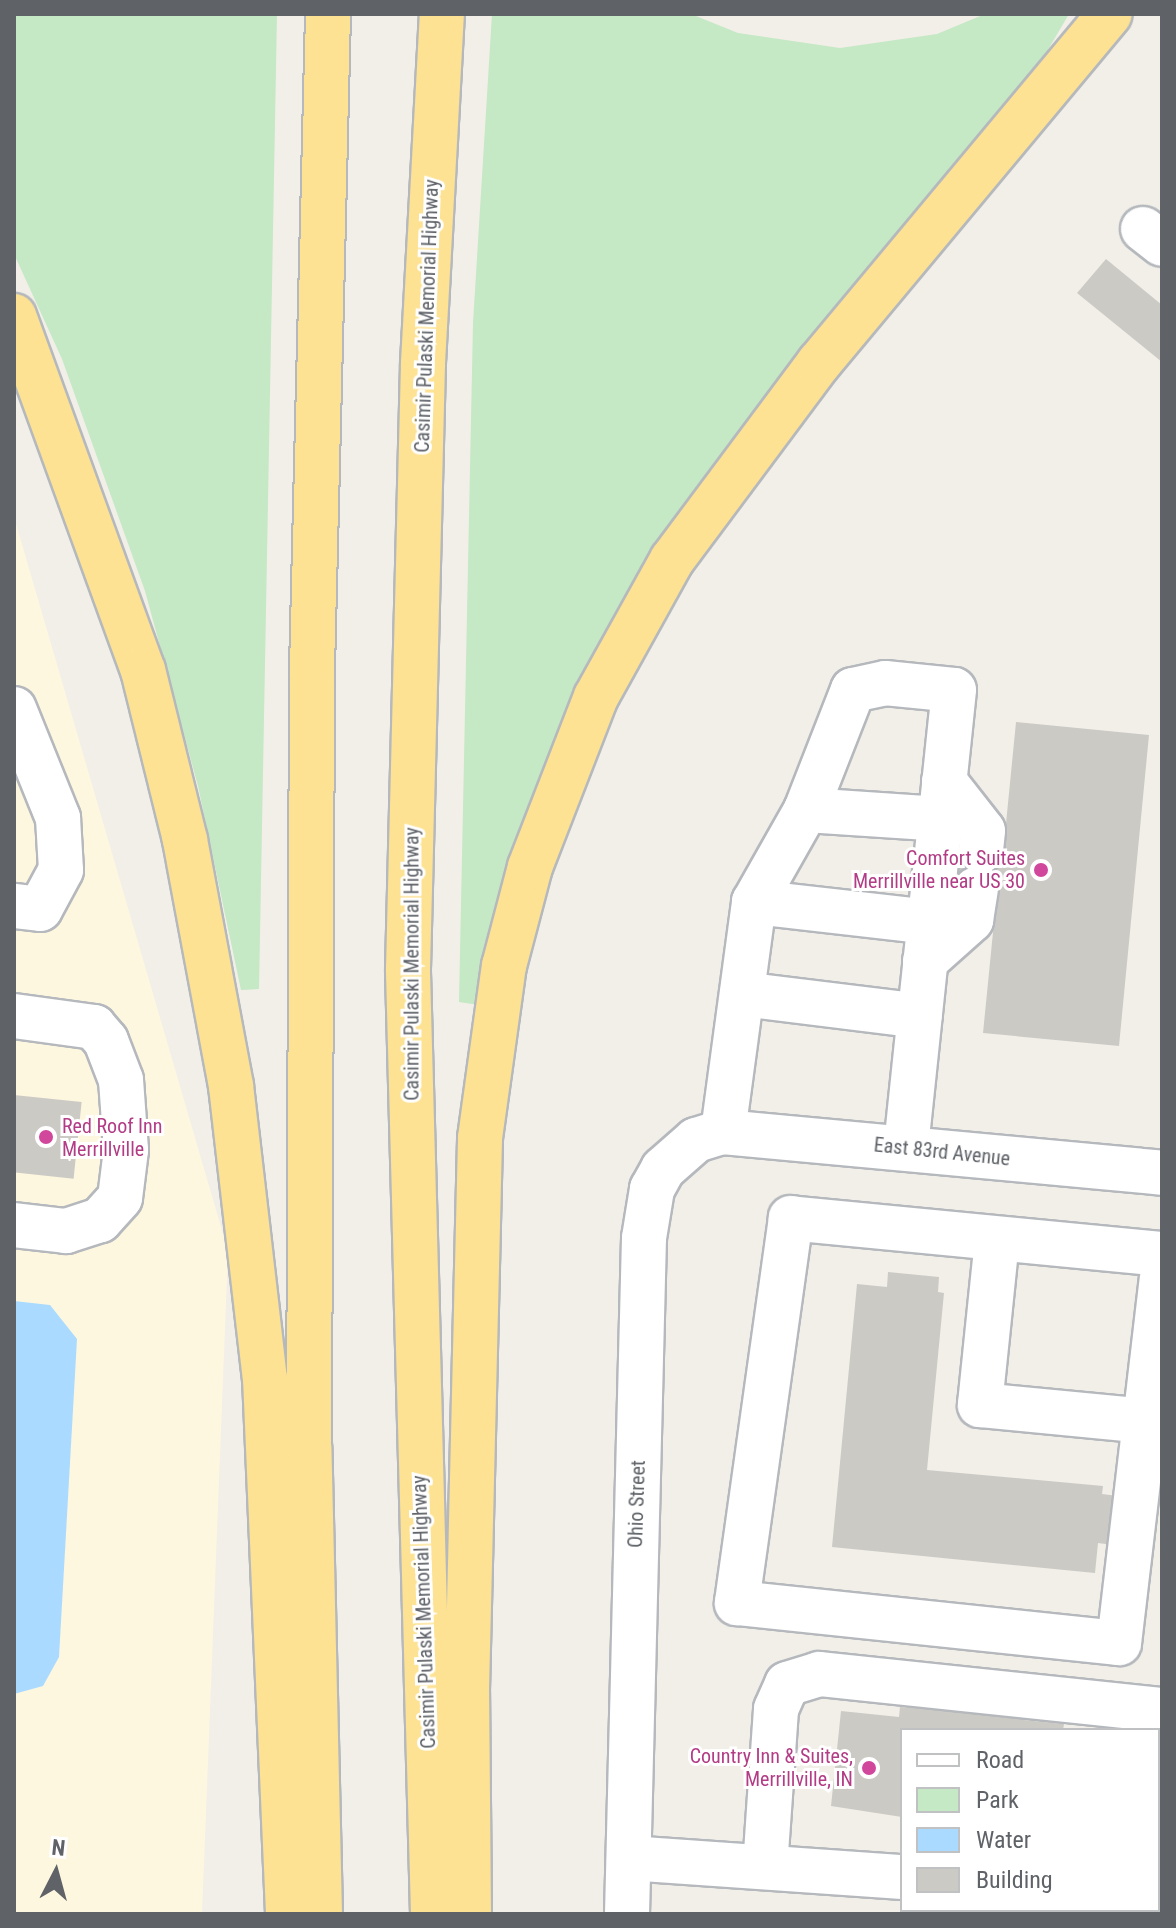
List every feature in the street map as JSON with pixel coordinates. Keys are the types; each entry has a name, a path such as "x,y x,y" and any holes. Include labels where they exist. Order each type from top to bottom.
{"highway":[{"path":"320,1914 309,1447 312,669 328,14"},
{"name":"Casimir Pulaski Memorial Highway","path":"433,1914 408,969 423,363 442,14"},
{"path":"469,1914 467,1691 480,1138 504,966 530,867 596,697 672,560 819,363 1110,14"},
{"path":"14,316 143,670 185,840 231,1086 265,1378 288,1914"}],"street":[{"path":"723,1132 754,902 806,810 853,690 885,683 954,690 906,1148"},
{"path":"14,709 58,818 61,870 40,909 14,906"},
{"path":"754,902 927,941 971,920 983,831 942,800 806,810"},
{"path":"742,994 920,1016"},
{"path":"14,1016 94,1027 106,1041 121,1080 126,1150 120,1198 100,1220 66,1231 14,1225"},
{"name":"East 83rd Avenue","path":"723,1132 1162,1173"},
{"name":"Ohio Street","path":"627,1914 646,1213 652,1189 677,1153 723,1132"},
{"path":"1162,1254 791,1218 737,1603 1119,1643 1162,1279"},
{"path":"997,1240 980,1405 1145,1421"},
{"path":"765,1867 776,1709 787,1684 819,1674 1162,1710"},
{"path":"629,1858 900,1877"}],"shaded area":[{"path":"14,517 228,1251 202,1914 14,1914"}],"green space":[{"path":"14,14 277,14 259,989 241,990 198,786 145,591 62,359 14,254"},
{"path":"492,14 691,14 738,33 840,48 937,34 985,14 1069,14 1016,104 729,448 479,1005 459,1002 473,323"}],"water":[{"path":"14,1301 50,1305 77,1339 59,1657 43,1686 14,1694"}],"building":[{"path":"1106,259 1162,305 1162,362 1077,293"},
{"name":"Comfort Suites Merrillville near US 30","path":"1016,722 1149,735 1119,1046 983,1033 997,892 945,887 949,848 1003,854"},
{"name":"Red Roof Inn Merrillville","path":"14,1095 82,1102 74,1179 14,1172"},
{"path":"888,1272 939,1277 938,1292 944,1293 927,1470 1103,1486 1102,1494 1118,1496 1113,1545 1098,1543 1095,1573 832,1547 857,1284 887,1287"},
{"name":"Country Inn & Suites, Merrillville, IN","path":"900,1707 1023,1716 1024,1720 1064,1724 1063,1728 900,1728 900,1817 831,1806 841,1711 899,1717"}],"place":[{"name":"Comfort Suites Merrillville near US 30","path":"1041,870"},
{"name":"Red Roof Inn Merrillville","path":"46,1137"},
{"name":"Country Inn & Suites, Merrillville, IN","path":"869,1768"}]}
